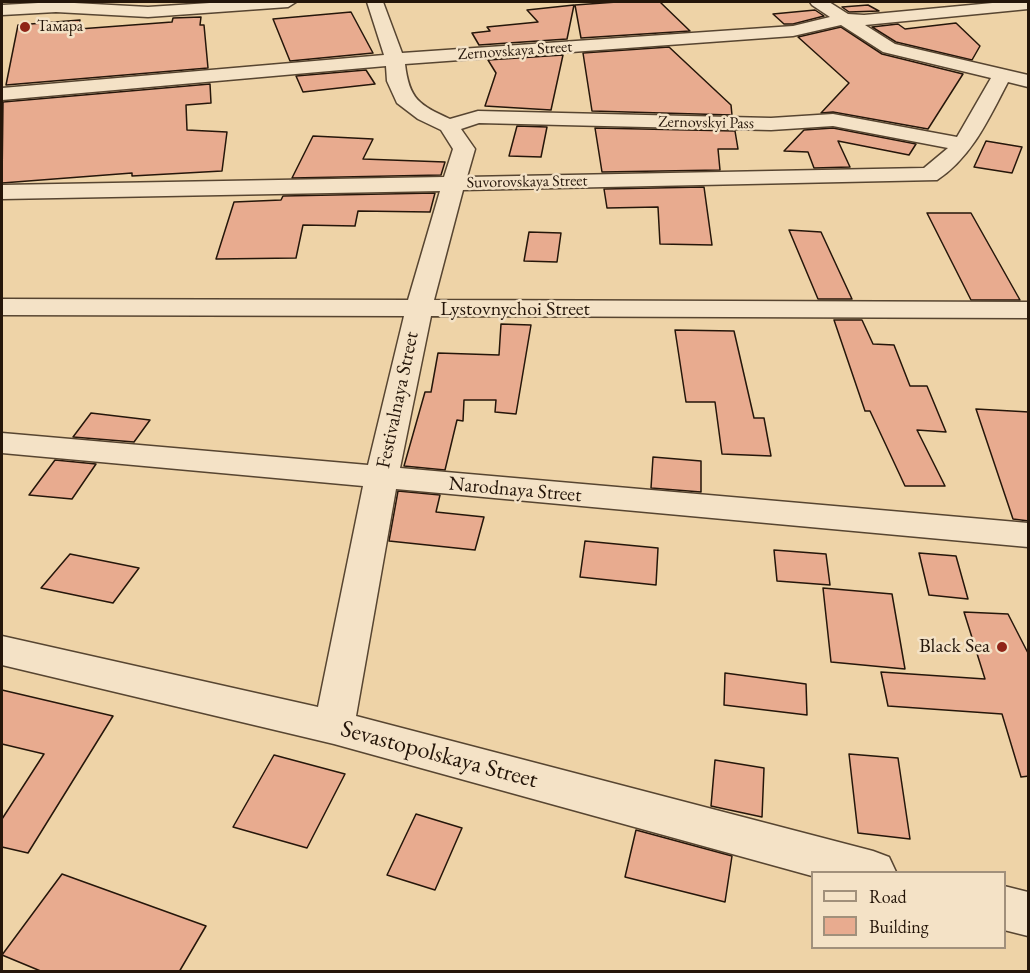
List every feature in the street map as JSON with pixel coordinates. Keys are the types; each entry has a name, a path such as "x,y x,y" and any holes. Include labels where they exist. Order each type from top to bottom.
{"street":[{"path":"2,10 56,7 148,12 288,2"},
{"path":"375,2 395,60 397,81 405,99 424,115 449,126"},
{"path":"818,2 889,48 1029,81"},
{"name":"Zernovskaya Street","path":"2,94 490,51 603,46 793,31 844,19 864,20 1029,4"},
{"name":"Suvorovskaya Street","path":"2,192 929,174 941,169 962,144 1002,76"},
{"name":"Zernovskyi Pass","path":"449,126 478,117 771,124 833,120 962,144"},
{"name":"Festivalnaya Street","path":"334,727 381,478 418,310 464,149 449,126"},
{"name":"Lystovnychoi Street","path":"2,307 1029,310"},
{"name":"Narodnaya Street","path":"2,442 1029,535"},
{"name":"Sevastopolskaya Street","path":"2,651 334,727 866,871"},
{"path":"1006,908 1029,915"}],"building":[{"path":"660,2 690,31 581,38 575,5"},
{"path":"574,5 567,39 479,45 472,33 490,31 487,27 538,22 527,10"},
{"path":"868,5 879,11 849,12 842,7"},
{"path":"815,10 824,16 793,24 784,24 773,14"},
{"path":"351,12 373,53 290,61 273,19"},
{"path":"201,17 200,25 204,25 208,68 6,85 18,25 80,20 79,29 172,22 173,18"},
{"path":"956,23 980,46 972,60 896,42 872,27 898,24 905,29"},
{"path":"841,27 882,54 963,74 928,129 833,112 821,113 849,83 798,37"},
{"path":"669,47 731,105 732,115 592,111 583,53"},
{"path":"563,55 551,110 485,106 496,73 488,60"},
{"path":"366,70 375,84 303,92 296,76"},
{"path":"210,84 211,103 186,105 187,130 227,132 222,171 132,176 132,173 2,183 3,102"},
{"path":"517,126 547,127 541,157 509,156"},
{"path":"595,128 735,131 738,149 718,149 720,170 602,172"},
{"path":"833,128 916,144 909,155 838,141 850,167 814,168 808,152 784,151 804,130"},
{"path":"313,136 373,139 363,159 445,162 441,175 292,178"},
{"path":"986,141 1022,147 1012,173 974,167"},
{"path":"704,187 712,245 660,244 658,207 607,208 604,189"},
{"path":"435,193 430,212 358,211 355,226 303,225 296,258 216,259 234,202 281,200 283,196"},
{"path":"927,213 971,213 1020,300 971,300"},
{"path":"789,230 821,232 852,299 818,299"},
{"path":"529,232 561,233 557,262 524,261"},
{"path":"834,320 862,320 873,344 894,345 910,386 927,386 946,432 917,430 945,486 905,486 870,411 865,411"},
{"path":"501,324 531,325 516,414 495,412 496,400 464,400 463,421 457,420 445,470 404,466 425,392 431,392 438,353 499,355"},
{"path":"675,330 734,331 754,418 764,418 771,456 722,454 715,402 686,402"},
{"path":"976,409 1029,412 1029,521 1013,519"},
{"path":"91,413 150,420 134,442 73,437"},
{"path":"653,457 701,461 701,492 651,488"},
{"path":"55,460 96,464 72,499 29,495"},
{"path":"398,491 440,495 436,512 484,517 475,550 389,541"},
{"path":"585,541 658,548 656,585 580,577"},
{"path":"774,550 826,554 830,585 777,581"},
{"path":"919,553 956,556 968,599 929,595"},
{"path":"70,554 139,568 113,603 41,588"},
{"path":"823,588 892,594 905,669 831,662"},
{"path":"964,612 1008,614 1029,655 1029,776 1021,777 1002,714 888,706 881,672 985,679"},
{"path":"725,673 806,684 807,715 724,705"},
{"path":"2,690 113,716 28,853 2,847 2,819 44,754 2,744"},
{"path":"849,754 898,758 910,839 858,833"},
{"path":"274,755 345,774 307,848 233,827"},
{"path":"715,760 764,768 762,817 711,806"},
{"path":"416,814 462,828 435,890 387,875"},
{"path":"636,830 732,856 725,902 625,877"},
{"path":"62,874 206,926 179,972 43,972 2,955"}],"place":[{"name":"Тамара","path":"25,27"},
{"name":"Black Sea","path":"1002,647"}]}
